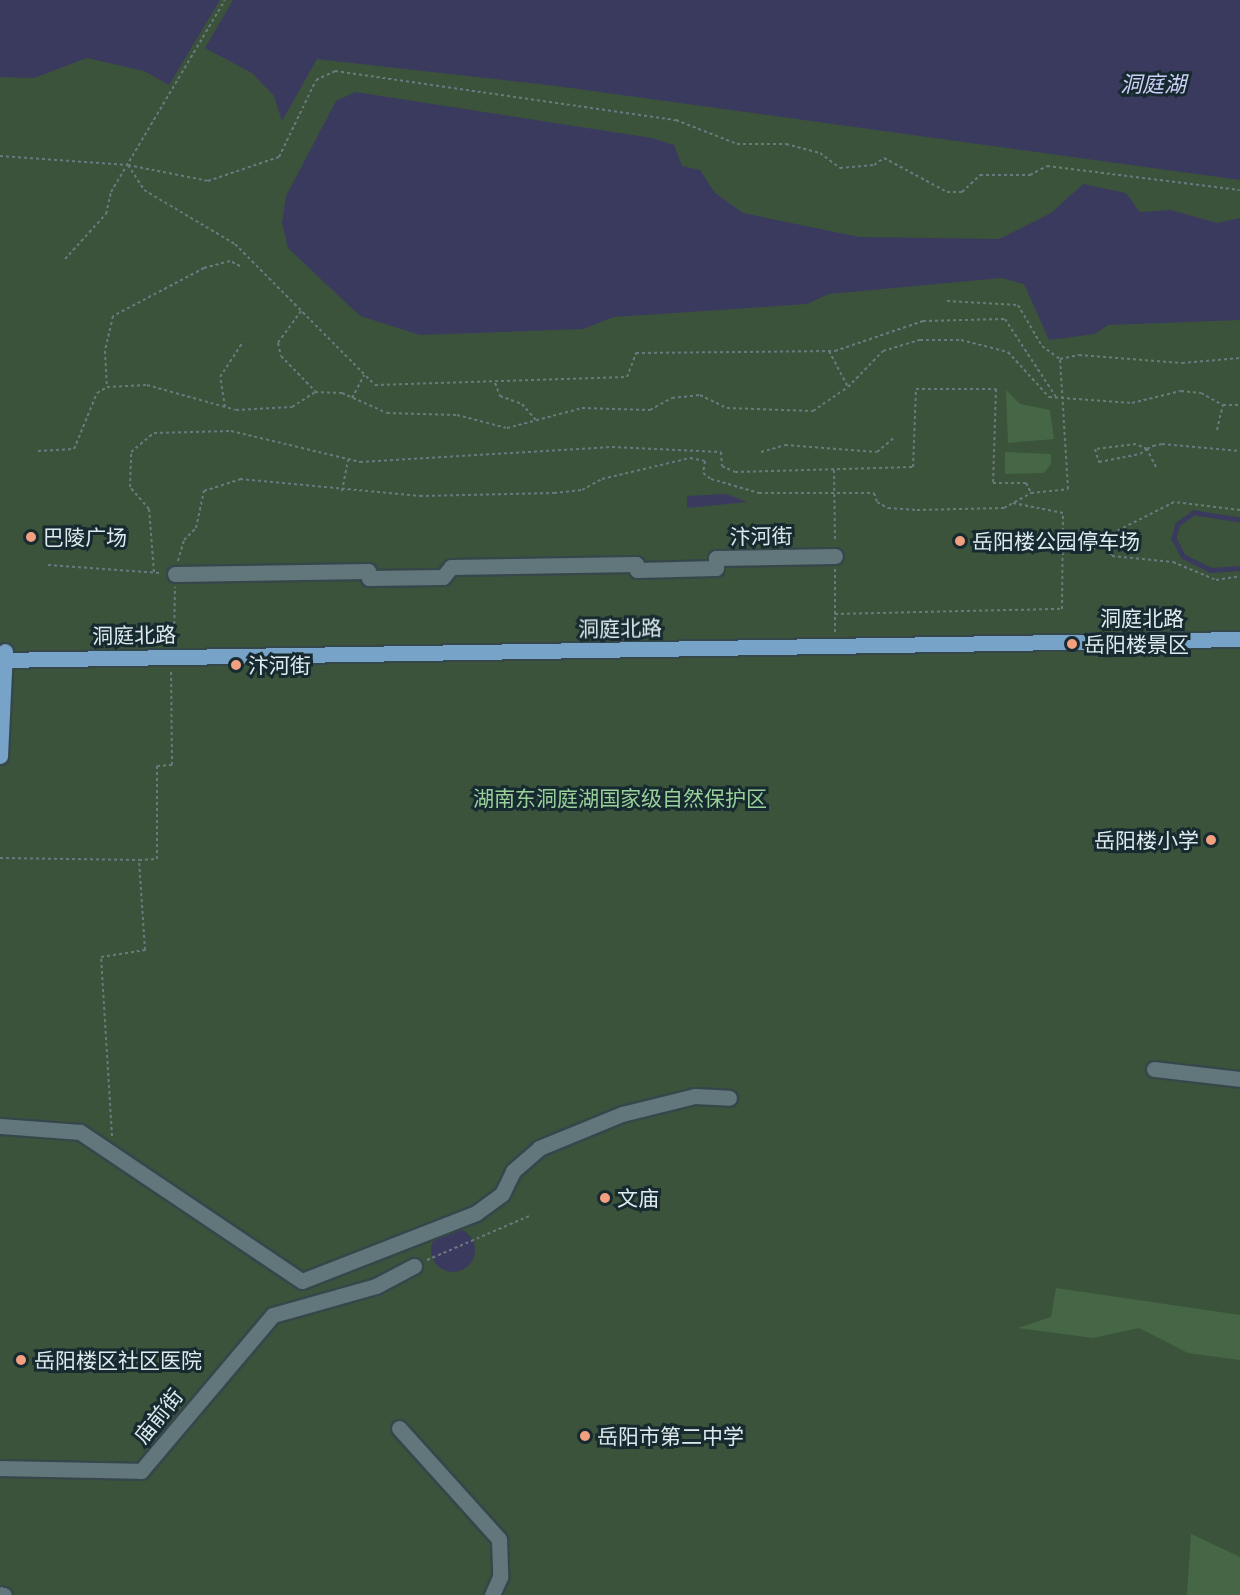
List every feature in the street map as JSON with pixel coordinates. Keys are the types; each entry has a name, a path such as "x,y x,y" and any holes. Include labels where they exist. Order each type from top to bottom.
{"main road":[{"name":"洞庭北路","path":"2,656 1240,629"},
{"name":"洞庭北路","path":"173,651 1240,639"},
{"path":"0,756 2,656"}],"street":[{"name":"汴河街","path":"175,574 368,571 369,578 443,578 451,567 636,564 637,570 716,568 716,558 835,556"},
{"path":"1154,1069 1240,1079"},
{"path":"0,1126 65,1128 112,1154 302,1281 476,1213 502,1194 513,1171 539,1148 622,1114 695,1096 729,1098"},
{"name":"庙前街","path":"0,1468 141,1471 273,1315 375,1286 414,1266"},
{"path":"399,1428 499,1539 500,1577 492,1595"}],"path":[{"path":"65,259 106,214 128,165 225,0"},
{"path":"0,156 128,165 208,181 279,157 316,80 334,71 676,120 737,144 786,144 820,153 840,168 874,165 884,158 947,192 962,192 980,175 1030,175 1047,166 1240,190"},
{"path":"128,165 144,190 235,244 375,385 495,383 627,377 636,353 829,351 923,321 1005,319 1056,397"},
{"path":"107,387 105,360 113,316 204,268 230,261 240,266"},
{"path":"947,301 1018,305 1042,346 1060,359 1079,355 1182,363 1240,358"},
{"path":"301,311 278,343 281,356 315,392 352,398 387,413 457,415 507,428 538,422 582,408 650,410 672,398 700,395 727,408 813,411 848,387 883,351 921,340 961,340 999,346 1035,388 1056,397 1132,403 1181,391 1202,393 1223,405 1240,405"},
{"path":"225,407 220,377 243,342"},
{"path":"829,351 848,387"},
{"path":"0,858 157,859 157,766 172,765 175,574 204,491 240,479 342,491 420,496 554,493 690,458 705,461 703,473 735,488 835,494 874,493 877,502 888,508 917,510 1004,508 1031,493 1068,489 1060,359"},
{"path":"352,398 364,375"},
{"path":"495,383 500,396 522,404 538,422"},
{"path":"38,451 74,449 97,393 107,387 147,385 225,407 292,407 315,392"},
{"path":"154,572 149,509 130,487 131,452 154,433 231,431 348,460 402,464 612,447 721,452 728,471 913,467 916,389 996,389 993,483 1026,483 1031,493"},
{"path":"1217,429 1223,405"},
{"path":"761,452 785,445 877,452 895,437"},
{"path":"1147,449 1110,444 1095,449 1094,456 1099,462 1147,449 1162,444 1240,451"},
{"path":"1147,449 1156,467"},
{"path":"342,491 348,460"},
{"path":"834,470 835,494"},
{"path":"1240,510 1174,502 1111,534 1108,547 1112,556 1173,562 1216,580 1240,576"},
{"path":"836,614 1062,609 1063,513 1013,503"},
{"path":"1062,552 1108,547"},
{"path":"48,565 175,574"},
{"path":"112,1154 100,957 145,950 139,860"},
{"path":"414,1266 528,1216"}],"green space":[{"name":"湖南东洞庭湖国家级自然保护区","path":"0,0 1240,0 1240,1595 0,1595"},
{"path":"1006,390 1020,404 1050,410 1054,439 1008,443"},
{"path":"1005,452 1051,454 1051,464 1044,473 1005,474"},
{"path":"1056,1288 1240,1315 1240,1360 1188,1353 1139,1328 1093,1338 1018,1328 1051,1317"},
{"path":"1191,1534 1240,1557 1240,1595 1187,1595"}],"water":[{"path":"0,0 220,0 169,85 144,71 87,58 34,78 0,77"},
{"name":"洞庭湖","path":"233,0 1240,0 1240,180 556,86 317,59 282,121 274,96 252,73 205,48"},
{"path":"355,92 652,138 674,145 682,166 700,170 715,193 743,213 859,237 999,239 1051,213 1083,184 1126,193 1140,212 1171,210 1217,223 1240,218 1240,320 1108,325 1095,334 1049,340 1024,284 1001,278 829,294 807,304 614,317 583,329 420,335 360,316 288,248 282,223 286,196 336,101"},
{"path":"726,494 747,502 687,508 687,496"},
{"path":"453,1228 461,1229 469,1234 474,1242 474,1258 469,1266 461,1271 453,1272 445,1271 437,1266 432,1258 431,1250 432,1242 437,1234 445,1229"}],"waterway":[{"path":"1240,520 1194,513 1178,524 1174,538 1183,556 1210,570 1240,568"}],"place":[{"name":"巴陵广场","path":"31,537"},
{"name":"岳阳楼公园停车场","path":"960,541"},
{"name":"岳阳楼景区","path":"1072,644"},
{"name":"汴河街","path":"236,665"},
{"name":"岳阳楼小学","path":"1211,840"},
{"name":"文庙","path":"605,1198"},
{"name":"岳阳楼区社区医院","path":"21,1360"},
{"name":"岳阳市第二中学","path":"585,1436"}]}
